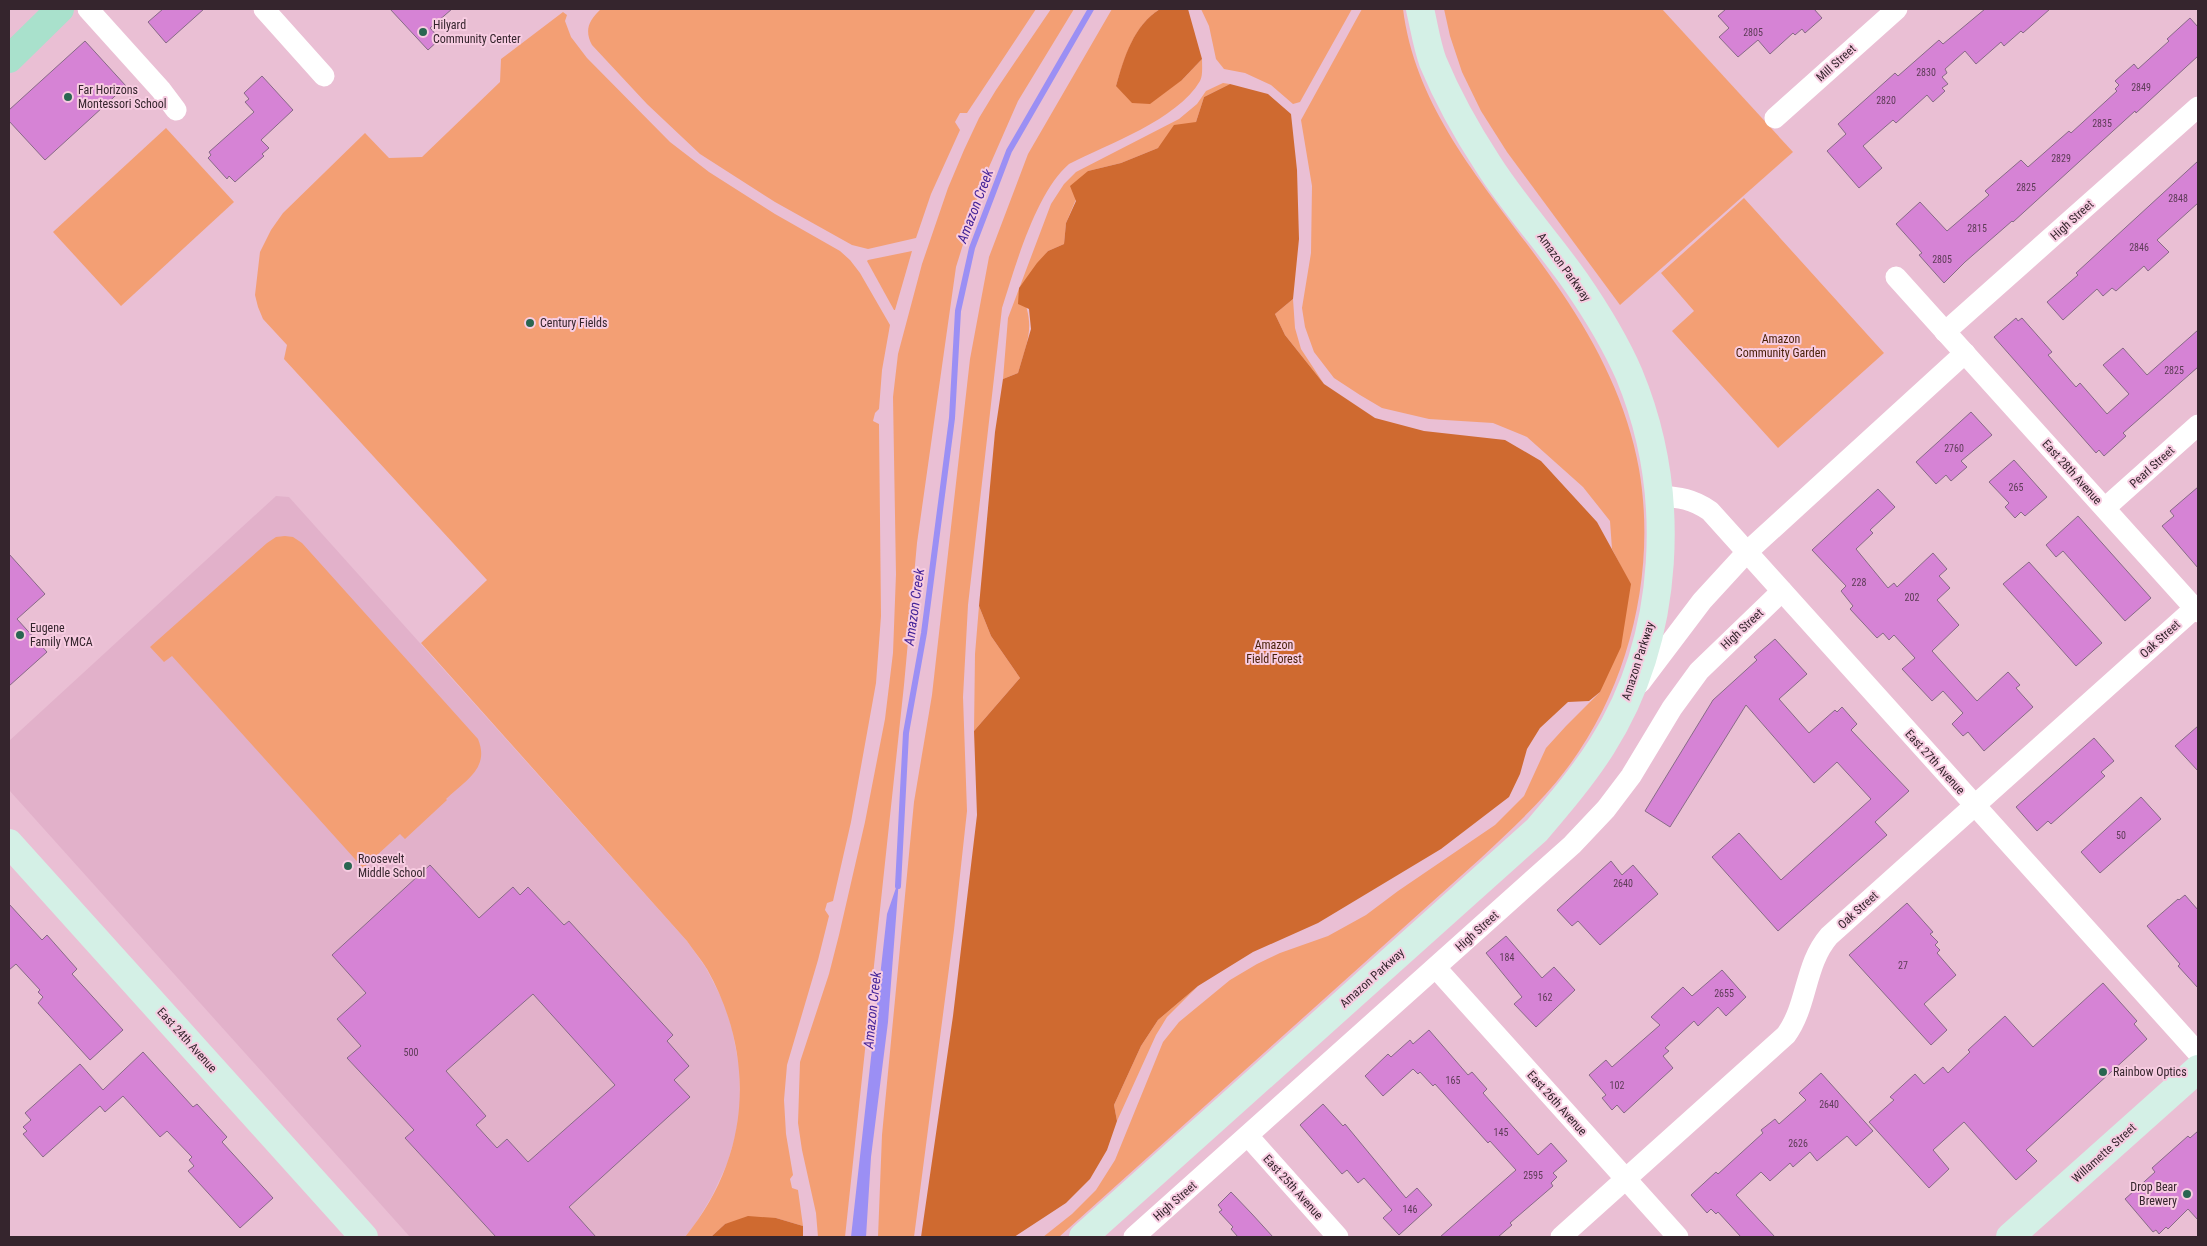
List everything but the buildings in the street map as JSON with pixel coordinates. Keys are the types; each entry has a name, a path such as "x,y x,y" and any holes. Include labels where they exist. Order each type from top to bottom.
{"main road":[{"path":"9,59 60,9"},
{"name":"Amazon Parkway","path":"1083,1237 1536,830 1570,791 1602,746 1624,706 1651,626 1657,592 1661,539 1659,496 1655,464 1644,417 1628,373 1604,326 1576,282 1488,165 1454,108 1432,60 1420,9"},
{"name":"East 24th Avenue","path":"9,843 364,1237"},
{"name":"Willamette Street","path":"2010,1237 2198,1068"}],"street":[{"path":"88,9 161,90 176,110"},
{"path":"264,9 324,76"},
{"name":"Mill Street","path":"1775,118 1897,9"},
{"name":"High Street","path":"1945,332 2198,107"},
{"name":"East 28th Avenue","path":"1896,277 2196,610"},
{"path":"1624,706 1689,617 1747,552 1964,353"},
{"name":"Pearl Street","path":"2105,508 2198,425"},
{"name":"East 27th Avenue","path":"1659,496 1683,497 1698,502 1710,511 2198,1053"},
{"name":"High Street","path":"1134,1237 1572,845 1606,809 1631,776 1672,708 1699,671 1782,591"},
{"name":"Oak Street","path":"1561,1237 1786,1035 1797,1017 1810,968 1821,945 1836,930 2196,610"},
{"name":"East 26th Avenue","path":"1436,968 1678,1237"},
{"name":"East 25th Avenue","path":"1248,1136 1338,1237"}],"shaded area":[{"name":"Roosevelt Middle School","path":"276,496 289,497 687,941 706,968 724,1003 732,1029 739,1066 740,1102 736,1134 727,1164 712,1196 685,1237 410,1237 9,790 9,741"},
{"path":"899,879 888,1022 871,1157 866,1237 851,1237 887,914"}],"green space":[{"path":"601,9 1036,9 967,113 960,113 955,122 960,130 931,194 916,238 868,249 852,245 775,202 700,154 647,104 592,45 588,35 589,26 593,17"},
{"path":"1051,9 1074,9 1018,101 982,183 956,267 917,543 904,685 845,1237 818,1237 816,1213 798,1123 800,1062 829,974 839,935 865,822 885,719 893,653 896,574 893,397 898,354 922,264 948,188 964,150 979,118 996,90"},
{"path":"1112,9 1160,9 1143,24 1137,33 1127,53 1116,86 1182,80 1202,59 1202,76 1189,95 1175,108 1140,130 1069,164 1057,177 1046,193 1028,231 1002,308 968,605 963,697 967,811 954,930 914,1237 878,1237 882,1135 914,802 932,695 970,359 989,257 1028,154"},
{"path":"1160,9 1188,9 1202,59 1182,80 1150,104 1132,103 1116,86 1119,75 1131,43 1137,33 1143,24"},
{"path":"1201,9 1352,9 1300,102 1293,104 1271,85 1245,73 1224,69 1216,59 1209,26"},
{"path":"1362,9 1403,9 1411,50 1425,88 1444,124 1465,159 1562,293 1588,334 1610,377 1634,446 1644,508 1644,548 1633,628 1621,666 1606,703 1587,738 1556,783 1536,805 1481,858 1059,1237 1043,1237 1072,1214 1096,1190 1115,1160 1163,1042 1179,1022 1230,980 1257,964 1280,953 1328,936 1366,915 1495,825 1524,796 1546,748 1600,692 1630,584 1612,549 1610,521 1583,487 1527,437 1493,423 1429,419 1382,408 1334,378 1314,352 1305,327 1302,308 1311,253 1312,186 1301,120"},
{"path":"1444,9 1662,9 1793,152 1620,305 1507,152 1481,111 1462,72 1450,36"},
{"path":"563,12 567,15 565,21 571,37 587,58 670,142 709,172 775,214 840,251 860,273 890,325 882,370 879,409 875,413 873,421 879,424 881,616 876,683 851,822 833,901 827,903 825,910 829,916 787,1065 784,1100 786,1134 793,1175 790,1179 792,1188 798,1190 803,1226 776,1218 725,1224 711,1237 685,1237 707,1206 723,1174 734,1141 739,1107 739,1072 734,1037 723,1003 707,969 687,941 421,643 487,580 284,359 287,345 263,319 255,295 260,252 271,230 283,213 365,133 389,158 422,157 500,82 501,59"},
{"path":"1223,83 1230,84 1204,97 1196,122 1158,148 1121,163 1088,171 1066,223 1064,244 1048,251 1020,287 1051,204 1064,184 1076,172 1179,119 1197,104 1206,91"},
{"name":"Amazon Field Forest","path":"1230,84 1268,94 1291,114 1297,170 1299,239 1293,299 1275,314 1285,335 1324,384 1375,418 1424,431 1505,440 1541,461 1597,522 1631,584 1621,647 1600,692 1589,701 1568,702 1540,728 1527,749 1520,774 1509,797 1441,849 1318,923 1253,952 1198,986 1158,1020 1141,1046 1114,1105 1117,1121 1107,1150 1090,1179 1066,1203 1014,1237 921,1237 953,1016 977,815 974,731 1020,678 991,636 979,606 995,432 1003,379 1018,373 1031,329 1029,309 1018,304 1019,288 1048,251 1064,244 1066,223 1076,201 1070,186 1088,171 1121,163 1158,148 1174,125 1196,122 1204,97"},
{"path":"166,128 234,202 121,306 53,232"},
{"name":"Amazon Community Garden","path":"1744,198 1884,353 1778,448 1672,331 1694,311 1661,273"},
{"path":"912,251 895,310 894,310 867,261"},
{"path":"1019,288 1028,312 1028,340 1018,373 1003,379 1008,318"},
{"path":"1293,299 1295,328 1301,349 1324,384 1285,335 1275,314"},
{"path":"276,537 293,537 302,543 478,739 481,749 481,758 474,773 405,839 400,834 363,868 172,656 164,662 150,647 267,543"},
{"path":"979,606 991,636 1020,678 974,731 975,654"},
{"path":"1198,986 1167,1017 1156,1035 1117,1121 1114,1105 1141,1046 1158,1020"},
{"path":"748,1216 776,1218 803,1226 803,1237 711,1237 725,1224"}],"waterway":[{"name":"Amazon Creek","path":"898,886 906,733 924,633 952,418 958,311 972,248 1009,151 1091,9"}],"place":[{"name":"Hilyard Community Center","path":"423,32"},
{"name":"Far Horizons Montessori School","path":"68,97"},
{"name":"Century Fields","path":"530,323"},
{"name":"Eugene Family YMCA","path":"20,635"},
{"name":"Roosevelt Middle School","path":"348,866"},
{"name":"Rainbow Optics","path":"2103,1072"},
{"name":"Drop Bear Brewery","path":"2187,1194"}]}
